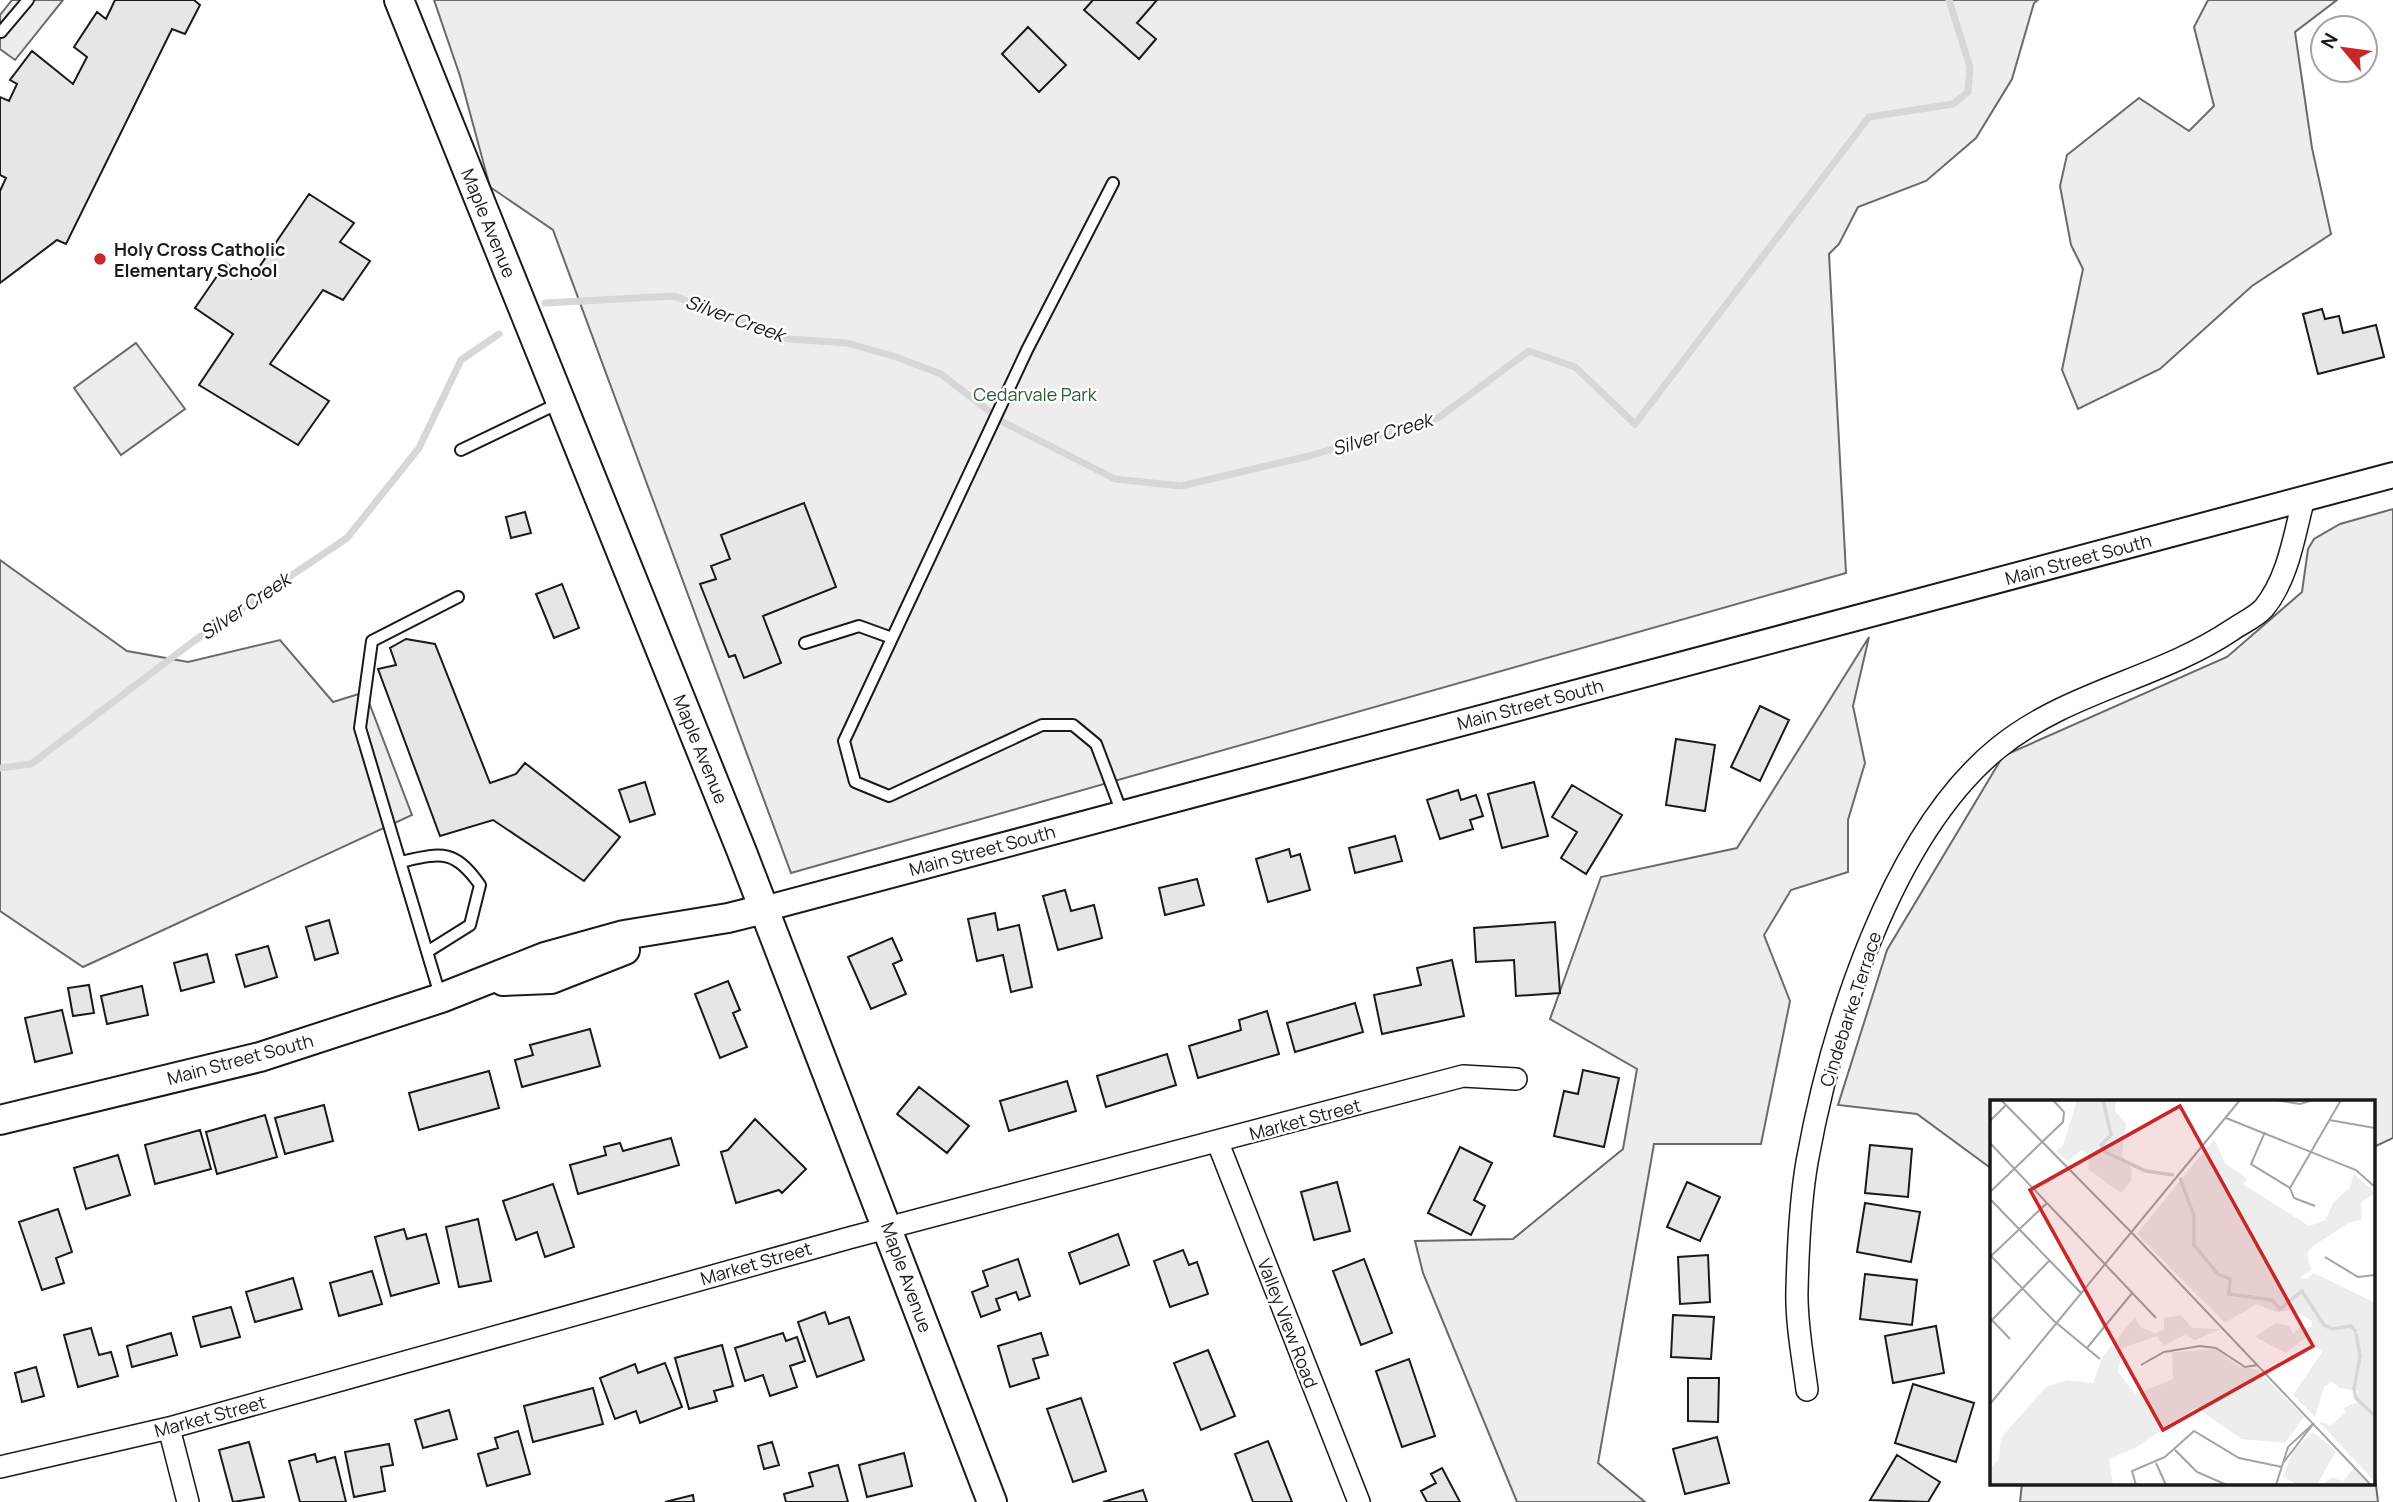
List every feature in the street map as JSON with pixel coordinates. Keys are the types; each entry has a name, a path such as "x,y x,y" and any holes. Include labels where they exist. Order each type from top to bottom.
{"main road":[{"name":"Maple Avenue","path":"399,0 764,909 889,1227 992,1502"},
{"name":"Main Street South","path":"0,1120 260,1057 441,998 476,982 551,979 634,947 666,927 764,909"}],"street":[{"name":"Main Street South","path":"764,909 2393,475"},
{"name":"Cindebarke Terrace","path":"1807,1390 1797,1293 1807,1164 1829,1067 1871,935 1910,861 1947,800 1998,748 2049,712 2209,646 2263,609 2284,575 2304,498"},
{"name":"Market Street","path":"0,1467 169,1428 889,1227 1218,1143 1463,1076 1516,1079"},
{"name":"Valley View Road","path":"1218,1143 1359,1502"},
{"path":"169,1428 188,1502"}],"lane":[{"path":"1,32 28,0"},
{"path":"1113,183 1003,400 844,741 855,782 889,796 1042,725 1073,725 1097,744 1122,813"},
{"path":"461,450 561,402"},
{"path":"441,998 360,728 372,642 458,597"},
{"path":"804,642 859,626 892,638"},
{"path":"400,862 438,854 464,862 480,885 470,925 427,952"}],"shaded area":[{"path":"12,0 63,0 15,60 0,49 0,15"},
{"name":"Cedarvale Park","path":"434,0 2038,0 2034,3 2012,79 1976,138 1926,181 1858,207 1839,244 1829,254 1846,573 791,873 553,230 490,187 460,76"},
{"path":"2208,0 2337,0 2319,14 2309,14 2309,21 2295,32 2312,148 2331,234 2252,286 2160,369 2078,409 2062,370 2083,269 2071,245 2060,186 2067,155 2139,98 2189,131 2214,106 2194,27"},
{"path":"136,343 185,409 121,455 74,388"},
{"path":"2393,509 2393,1138 2376,1146 2376,1100 1990,1100 1990,1168 1917,1114 1838,1105 1887,950 2003,756 2227,657 2302,592 2308,549 2314,539 2340,524"},
{"path":"0,560 127,651 188,662 280,640 333,702 365,692 412,815 83,967 0,911"},
{"path":"1869,637 1853,706 1865,763 1848,820 1848,872 1791,890 1764,935 1790,1001 1761,1144 1654,1144 1598,1463 1645,1502 1517,1502 1423,1273 1415,1241 1513,1239 1623,1149 1637,1069 1550,1019 1601,877 1737,848"},
{"path":"2022,1484 2376,1484 2378,1502 2020,1502"}],"building":[{"path":"115,0 194,0 200,5 185,34 172,29 66,244 57,240 0,283 0,191 6,178 0,175 0,97 9,101 17,84 10,80 32,51 73,84 87,57 74,47 97,12 106,19"},
{"path":"1093,0 1157,0 1137,23 1156,39 1139,59 1084,10"},
{"path":"1028,27 1066,65 1039,92 1002,54"},
{"path":"309,194 354,223 340,242 370,261 343,300 323,290 270,364 329,401 298,445 199,385 233,334 195,308 226,263 251,279"},
{"path":"2322,309 2325,319 2339,316 2343,333 2376,325 2384,357 2318,374 2303,314"},
{"path":"804,503 836,587 763,616 781,663 744,678 735,655 729,657 700,584 716,579 711,566 730,559 721,535"},
{"path":"525,512 531,533 511,538 506,517"},
{"path":"562,584 579,628 554,638 536,594"},
{"path":"406,639 435,644 490,783 516,774 525,763 620,837 584,881 493,820 440,836 378,669 396,665 390,648"},
{"path":"1760,706 1789,720 1760,781 1731,767"},
{"path":"1676,739 1715,745 1705,811 1666,805"},
{"path":"645,782 655,814 630,822 619,790"},
{"path":"1534,782 1548,836 1502,848 1488,794"},
{"path":"1572,785 1622,815 1586,874 1561,858 1577,832 1552,817"},
{"path":"1458,790 1461,800 1476,795 1483,816 1470,820 1473,829 1440,839 1427,800"},
{"path":"1395,836 1402,861 1355,873 1349,848"},
{"path":"1289,849 1291,857 1300,854 1310,890 1268,902 1256,859"},
{"path":"1197,879 1204,905 1165,915 1159,888"},
{"path":"1065,890 1071,911 1094,905 1102,938 1058,950 1043,896"},
{"path":"995,913 998,930 1019,925 1032,987 1011,992 1003,955 977,961 968,919"},
{"path":"329,920 338,953 315,960 306,927"},
{"path":"1555,922 1560,993 1516,996 1514,960 1476,962 1474,928"},
{"path":"892,938 902,960 893,964 906,994 871,1009 848,957"},
{"path":"268,946 277,977 245,987 236,955"},
{"path":"207,954 214,982 181,991 174,963"},
{"path":"1452,960 1464,1016 1382,1034 1374,995 1421,985 1417,968"},
{"path":"728,981 740,1010 733,1013 747,1047 720,1058 695,994"},
{"path":"89,985 94,1013 73,1016 68,988"},
{"path":"142,986 148,1015 107,1024 101,996"},
{"path":"1355,1003 1363,1032 1295,1052 1287,1023"},
{"path":"62,1010 72,1053 35,1062 25,1018"},
{"path":"1267,1011 1279,1054 1198,1078 1189,1046 1241,1030 1239,1020"},
{"path":"590,1029 600,1066 522,1087 515,1060 533,1055 530,1045"},
{"path":"1167,1054 1176,1085 1106,1107 1097,1076"},
{"path":"1583,1070 1619,1078 1604,1147 1554,1136 1564,1091 1578,1094"},
{"path":"489,1071 499,1108 419,1130 409,1093"},
{"path":"1067,1081 1076,1111 1009,1131 1000,1101"},
{"path":"919,1087 969,1126 947,1153 897,1114"},
{"path":"324,1105 333,1141 285,1154 275,1118"},
{"path":"265,1115 277,1157 217,1174 206,1132"},
{"path":"755,1119 806,1169 782,1193 779,1190 736,1203 721,1152 728,1150"},
{"path":"200,1130 211,1169 155,1184 145,1145"},
{"path":"671,1138 679,1165 578,1194 570,1165 606,1155 604,1147 620,1143 623,1151"},
{"path":"1870,1145 1912,1149 1908,1197 1865,1193"},
{"path":"1460,1147 1492,1163 1474,1200 1485,1206 1471,1235 1428,1213"},
{"path":"118,1155 130,1195 86,1209 74,1168"},
{"path":"1337,1182 1350,1231 1314,1240 1301,1192"},
{"path":"1687,1182 1720,1197 1700,1241 1667,1227"},
{"path":"553,1184 574,1247 545,1257 537,1232 516,1240 503,1201"},
{"path":"1865,1203 1920,1212 1911,1262 1857,1252"},
{"path":"58,1209 72,1252 56,1258 64,1283 42,1290 19,1222"},
{"path":"478,1219 491,1281 459,1287 446,1227"},
{"path":"404,1229 407,1239 426,1234 439,1283 391,1296 375,1237"},
{"path":"1118,1234 1129,1265 1080,1284 1069,1253"},
{"path":"1183,1250 1189,1265 1197,1262 1208,1294 1170,1307 1154,1261"},
{"path":"1708,1255 1710,1302 1680,1304 1678,1257"},
{"path":"1018,1259 1030,1296 1019,1300 1016,1292 996,1299 1000,1310 981,1317 972,1292 988,1286 983,1271"},
{"path":"1364,1259 1392,1333 1361,1345 1333,1271"},
{"path":"372,1271 382,1304 339,1316 330,1283"},
{"path":"1865,1274 1917,1280 1912,1325 1860,1319"},
{"path":"293,1278 302,1309 255,1322 246,1292"},
{"path":"231,1307 240,1337 201,1347 193,1317"},
{"path":"825,1312 829,1324 849,1317 864,1360 817,1377 798,1322"},
{"path":"1673,1315 1714,1317 1711,1359 1671,1357"},
{"path":"1936,1326 1944,1373 1893,1383 1885,1336"},
{"path":"91,1328 99,1355 111,1352 118,1376 78,1387 64,1335"},
{"path":"171,1333 177,1355 132,1367 127,1346"},
{"path":"783,1333 786,1341 797,1337 805,1361 790,1366 797,1387 770,1396 763,1375 745,1381 735,1348"},
{"path":"1041,1333 1048,1355 1033,1359 1039,1378 1010,1387 998,1346"},
{"path":"722,1345 733,1386 714,1391 717,1401 689,1409 675,1358"},
{"path":"1208,1350 1235,1416 1201,1430 1174,1363"},
{"path":"1409,1359 1435,1436 1402,1447 1376,1371"},
{"path":"665,1363 682,1407 640,1423 636,1411 615,1419 600,1378 635,1364 638,1373"},
{"path":"36,1367 44,1396 22,1402 15,1373"},
{"path":"1688,1378 1719,1378 1718,1422 1688,1421"},
{"path":"1913,1384 1974,1403 1956,1462 1895,1443"},
{"path":"593,1388 603,1424 533,1442 524,1406"},
{"path":"1081,1398 1106,1471 1073,1482 1047,1409"},
{"path":"449,1410 457,1439 423,1448 415,1420"},
{"path":"518,1431 530,1474 487,1486 478,1454 498,1448 495,1438"},
{"path":"1717,1437 1729,1483 1685,1494 1673,1449"},
{"path":"1268,1441 1292,1502 1253,1502 1235,1454"},
{"path":"249,1442 264,1497 233,1502 219,1450"},
{"path":"772,1442 779,1465 764,1469 758,1446"},
{"path":"389,1444 393,1465 381,1467 385,1491 354,1497 345,1452"},
{"path":"904,1453 912,1486 867,1497 859,1465"},
{"path":"315,1454 317,1462 335,1457 346,1502 300,1502 289,1461"},
{"path":"1897,1455 1940,1482 1928,1502 1870,1500"},
{"path":"838,1465 848,1502 786,1502 784,1494 813,1486 809,1473"},
{"path":"1442,1468 1460,1502 1427,1502 1421,1491 1436,1483 1431,1474"},
{"path":"1143,1490 1147,1502 1103,1502"},
{"path":"693,1495 694,1502 665,1502"}],"waterway":[{"name":"Silver Creek","path":"545,303 674,296 789,339 847,343 896,357 941,374 1003,422 1115,479 1181,486 1309,456 1438,418 1529,351 1575,367 1635,424 1869,117 1953,104 1968,92 1970,67 1949,0"},
{"name":"Silver Creek","path":"0,768 31,764 194,641 347,538 419,448 461,360 499,334"}],"place":[{"name":"Holy Cross Catholic Elementary School","path":"100,259"}]}
